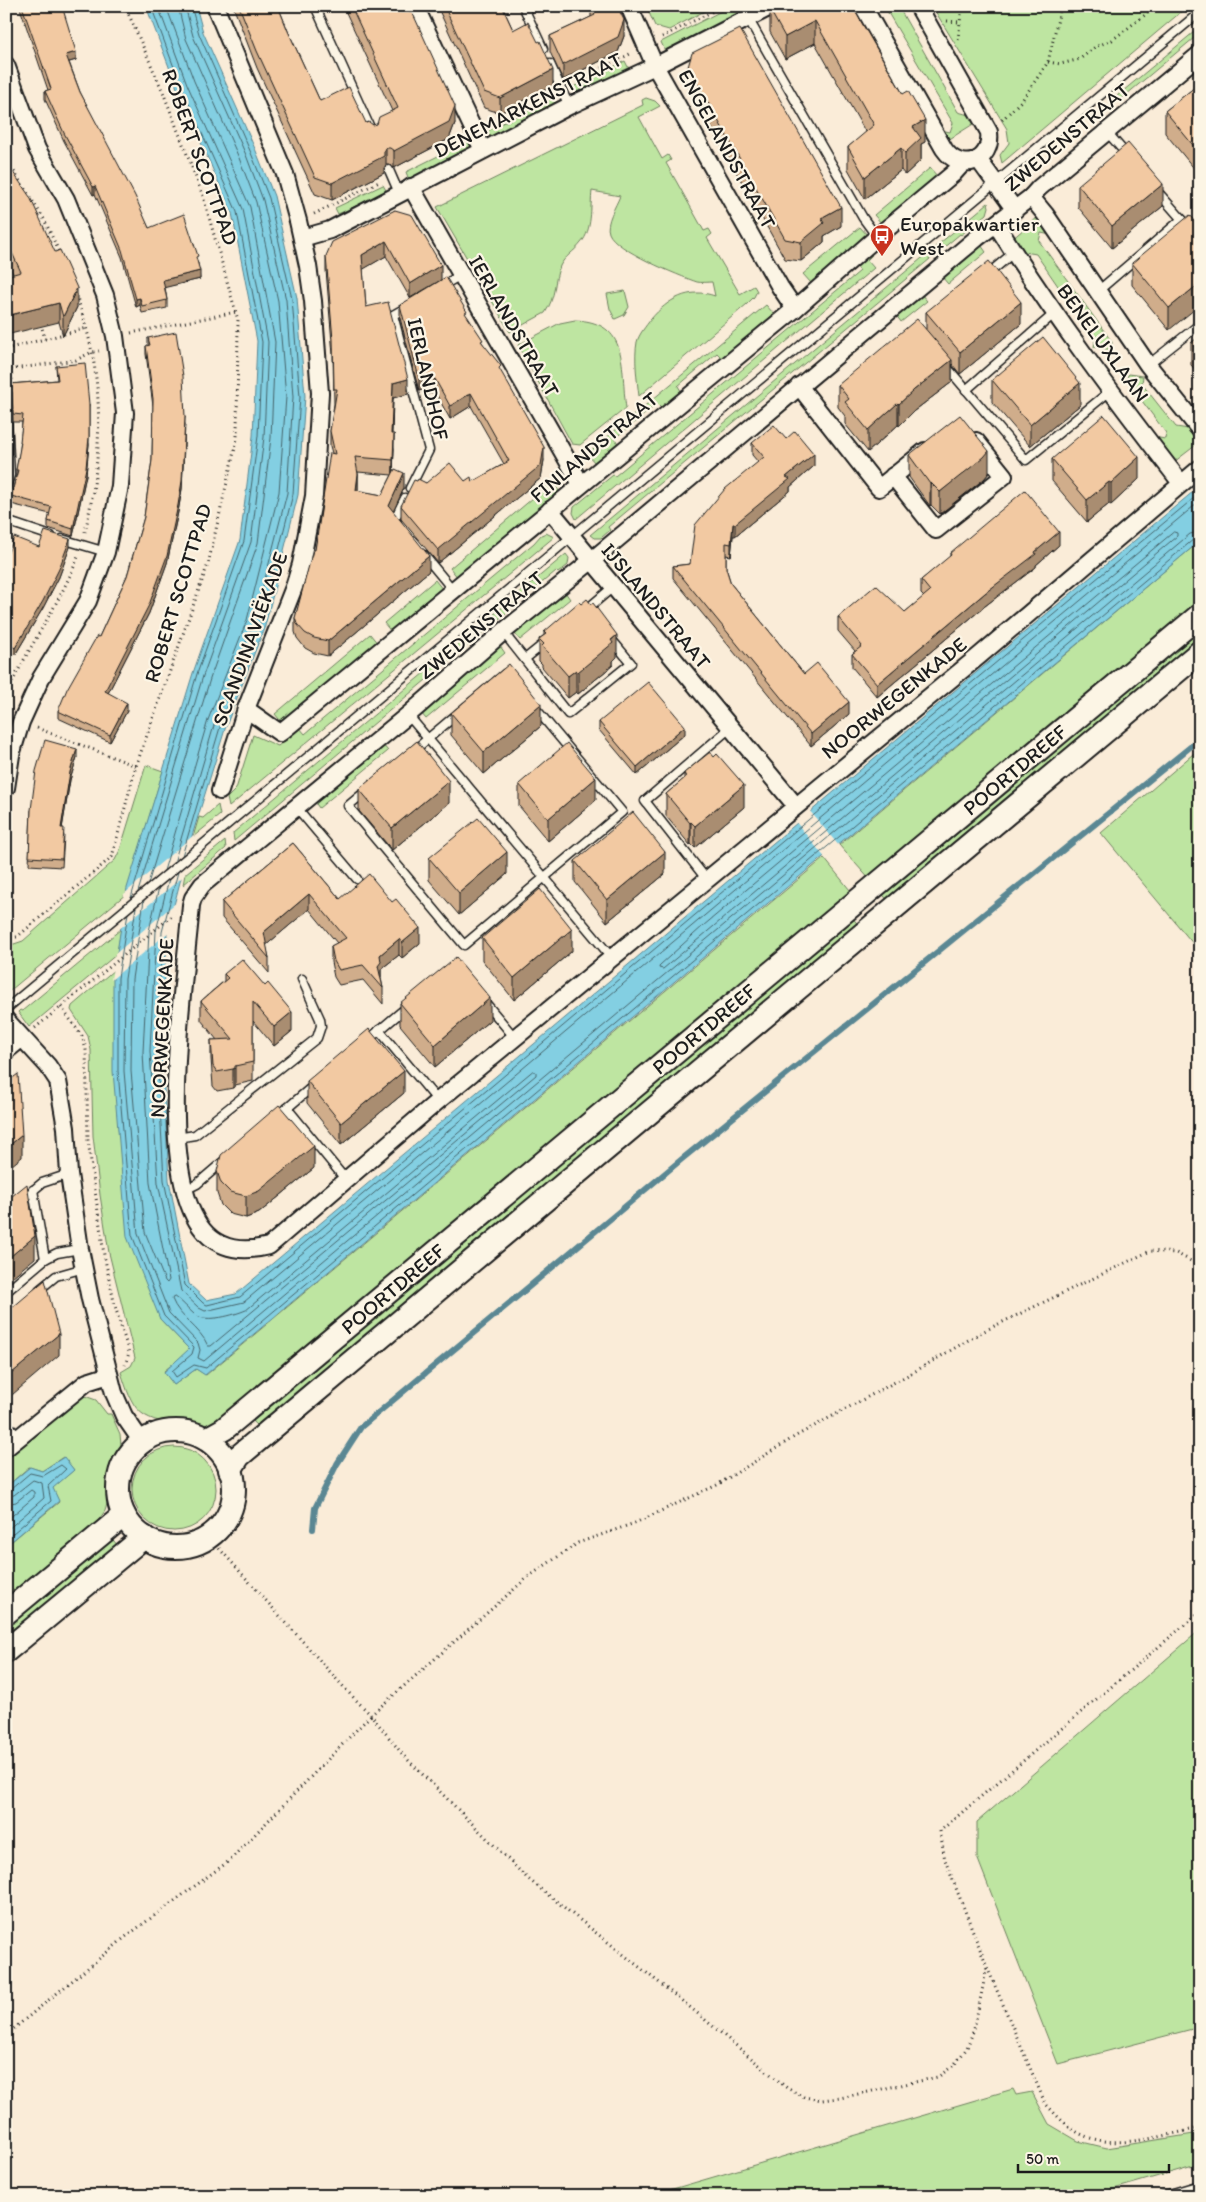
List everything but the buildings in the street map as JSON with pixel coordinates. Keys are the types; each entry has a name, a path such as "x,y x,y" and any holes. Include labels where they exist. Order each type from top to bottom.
{"main road":[{"name":"POORTDREEF","path":"206,1439 224,1430 1200,615"},
{"name":"POORTDREEF","path":"230,1470 239,1456 1200,652"},
{"path":"173,1431 195,1434 206,1439 225,1458 230,1470 233,1495 226,1519 208,1537 196,1543 169,1547 156,1544 144,1537 129,1524 124,1515 119,1500 118,1483 122,1467 130,1453 142,1442 162,1433 173,1431"},
{"path":"6,1613 124,1515"},
{"path":"6,1651 144,1537"}],"street":[{"name":"SCANDINAVIËKADE","path":"214,6 285,174 302,238 311,292 320,393 314,496 301,564 294,587 246,709 220,791"},
{"path":"415,6 483,150"},
{"name":"ENGELANDSTRAAT","path":"629,6 655,66 780,287 795,309"},
{"name":"DENEMARKENSTRAAT","path":"302,238 330,230 568,106 749,20 772,6"},
{"path":"863,6 948,156 970,161 994,184 1014,210"},
{"path":"918,6 989,132 989,147 970,161"},
{"name":"ZWEDENSTRAAT","path":"193,898 202,885 408,715 503,632 591,561 976,238 1032,197 1039,188 1200,54"},
{"path":"6,65 9,82 37,149 66,199 105,296 116,342 125,413 120,486 106,552 88,601 41,678 22,722 11,755 6,788"},
{"name":"FINLANDSTRAAT","path":"246,709 280,733 795,309 877,237 970,161"},
{"name":"IERLANDSTRAAT","path":"405,190 461,275 581,484"},
{"name":"BENELUXLAAN","path":"1032,197 1148,365 1200,430"},
{"name":"BENELUXLAAN","path":"996,224 1013,253 1110,391 1181,483"},
{"path":"799,386 879,488 938,440"},
{"path":"893,476 936,530 1004,476 967,430"},
{"name":"NOORWEGENKADE","path":"193,898 177,1065 177,1138 180,1170 188,1201 203,1230 217,1242 234,1249 252,1250 269,1246 438,1101 979,656 1200,468"},
{"name":"IJSLANDSTRAAT","path":"550,510 796,806"},
{"path":"6,1020 48,1066 58,1080 66,1128 69,1174 84,1268 114,1393 124,1416 142,1442"},
{"path":"6,1051 22,1038"},
{"path":"10,1444 87,1382 109,1375"}],"lane":[{"path":"315,6 374,136"},
{"path":"523,6 568,106"},
{"path":"6,1009 1200,12"},
{"path":"749,20 863,218 877,237"},
{"path":"1107,132 1132,161"},
{"path":"389,170 405,190"},
{"path":"1150,183 1200,240"},
{"path":"1097,292 1182,219"},
{"path":"984,278 1013,253"},
{"name":"IERLANDHOF","path":"431,292 461,275"},
{"name":"IERLANDHOF","path":"400,528 394,520 429,450 393,315 416,301"},
{"path":"966,390 1056,314"},
{"path":"1148,365 1200,324"},
{"path":"942,361 1026,460 1110,391"},
{"path":"6,401 10,458 10,475 6,487"},
{"path":"6,521 106,552"},
{"path":"419,549 453,590"},
{"path":"580,614 613,587"},
{"path":"587,609 594,617"},
{"path":"503,632 568,714 631,663 606,632"},
{"path":"525,659 553,637"},
{"path":"506,674 622,812 464,944 348,806 428,739 506,674"},
{"path":"408,715 612,958"},
{"path":"707,880 645,802 730,728"},
{"path":"296,808 357,879"},
{"path":"177,1138 195,1135 317,1038 321,1026 320,1019 302,979"},
{"path":"479,995 515,1038"},
{"path":"358,1048 417,998"},
{"path":"379,1030 438,1101"},
{"path":"272,1120 323,1078"},
{"path":"287,1108 346,1180"},
{"path":"185,1190 197,1184 235,1152"},
{"path":"6,1213 42,1182 69,1174"},
{"path":"33,1190 44,1259"},
{"path":"6,1292 44,1259 57,1253 80,1248"},
{"path":"35,1294 56,1276 84,1268"},
{"path":"6,1423 10,1444"},
{"path":"1163,2196 1200,2185"}],"path":[{"name":"ROBERT SCOTTPAD","path":"6,938 17,937 112,857 136,766 208,564 237,439 238,320 236,312 203,196 163,92 125,6"},
{"path":"947,57 958,46 962,6"},
{"path":"989,132 1023,99 1048,62 1061,6"},
{"path":"1048,62 1060,64 1080,59 1095,46 1112,40 1157,6"},
{"path":"6,159 44,219 63,263"},
{"path":"6,696 29,650 69,580 82,546 94,494 98,460 99,410 92,352 87,328 74,288"},
{"path":"6,370 76,360 116,342 236,312"},
{"path":"40,321 45,338"},
{"path":"6,349 87,328"},
{"path":"22,722 136,766"},
{"path":"22,1038 178,911"},
{"path":"61,1007 82,1036 86,1049 86,1096 90,1159 104,1254 115,1306 129,1353 125,1366 109,1375"},
{"path":"6,2035 128,1935 228,1861 371,1715 528,1577 578,1544 635,1523 717,1484 796,1436 982,1332 1150,1251 1176,1253 1200,1266"},
{"path":"208,1537 371,1715 403,1755 527,1878 691,2008 787,2088 804,2097 822,2100 840,2098 938,2077 954,2065 967,2048 974,2029 988,1967"},
{"path":"1200,1612 940,1831 945,1860 1045,2103 1060,2120 1078,2132 1094,2139 1114,2142 1200,2128"}],"green space":[{"path":"646,6 714,6 669,30 655,26"},
{"path":"731,6 737,6 740,13 665,51 661,42"},
{"path":"884,6 898,6 958,112 976,117 978,121 948,140 941,130 950,132 953,123"},
{"path":"932,6 1188,6 1002,163 1000,155 1009,143 1007,129"},
{"path":"1200,27 1200,33 1120,100 1117,96"},
{"path":"625,61 629,69 577,95 573,87"},
{"path":"553,97 557,106 492,140 487,131"},
{"path":"646,98 655,101 660,106 639,117 662,159 668,155 671,160 666,163 704,231 709,229 712,234 707,238 740,294 754,286 757,291 747,304 639,396 636,355 637,342 641,333 658,312 680,297 696,293 715,296 712,282 699,282 688,279 649,262 623,247 614,240 608,229 608,224 620,196 592,191 588,231 581,243 560,266 553,294 545,313 510,332 437,207 643,105 642,100"},
{"path":"468,141 472,150 409,180 406,172"},
{"path":"930,168 938,177 882,224 874,215"},
{"path":"383,185 387,192 338,214 335,208"},
{"path":"988,203 987,214 960,234 608,527 610,530 601,538 594,538 590,535"},
{"path":"1038,217 1051,235 1041,233 1039,241 1112,342 1111,350 1094,347 1095,340 1036,254 1019,251 1011,240"},
{"path":"860,227 868,236 811,283 803,274"},
{"path":"981,245 986,252 948,284 942,277"},
{"path":"869,252 872,255 867,260 874,268 576,519 573,513 574,507 613,475 615,476 860,271 855,265"},
{"path":"625,291 629,307 624,315 615,319 610,309 607,294"},
{"path":"921,294 927,301 901,322 896,315"},
{"path":"766,305 774,314 722,358 717,353 678,386 681,391 661,408 657,404 615,438 618,444 595,463 587,454"},
{"path":"575,320 593,323 606,329 614,338 622,363 626,408 580,445 572,444 518,345 560,323"},
{"path":"1128,374 1143,376 1142,384 1176,427 1195,430 1200,437 1200,442 1174,462 1154,437 1165,439 1166,433 1127,381"},
{"path":"552,482 560,492 458,578 450,568"},
{"path":"546,533 554,537 229,807 227,798 236,789 253,735 278,746 300,728 305,734 534,543 541,535"},
{"path":"1200,541 1200,606 871,881 839,845"},
{"path":"566,554 569,558 568,565 558,573 556,571 234,841 233,833"},
{"path":"435,580 443,590 392,633 384,623"},
{"path":"565,592 570,599 520,640 515,634"},
{"path":"1200,621 1200,645 890,903 878,889"},
{"path":"370,634 378,644 283,724 275,714"},
{"path":"500,646 505,653 426,719 421,713"},
{"path":"382,744 388,751 319,808 314,801"},
{"path":"1200,748 1200,952 1101,833"},
{"path":"146,765 163,771 126,894 6,994 6,943 14,944 23,941 115,860 120,850"},
{"path":"218,805 220,815 193,837 199,817 203,818"},
{"path":"225,841 226,848 183,885 185,874"},
{"path":"824,858 854,895 227,1418 203,1427 165,1423 145,1416 134,1404 121,1372 131,1366 135,1358 109,1253 100,1195 93,1136 91,1050 88,1036 71,1010 72,1006 115,969 160,1319 190,1350 164,1371 174,1385 196,1369 206,1375"},
{"path":"851,916 860,927 260,1429 248,1415"},
{"path":"121,929 117,954 29,1027 18,1012 22,1011"},
{"path":"82,1395 96,1400 107,1414 111,1414 120,1434 121,1445 110,1479 105,1511 92,1529 6,1603 6,1546 59,1502 52,1488 74,1470 63,1457 42,1471 29,1467 6,1487 6,1458"},
{"path":"166,1447 182,1447 198,1454 209,1465 216,1481 213,1505 204,1519 198,1524 182,1531 166,1531 150,1524 139,1513 132,1497 132,1481 139,1465 150,1454"},
{"path":"107,1533 119,1547 6,1641 6,1617"},
{"path":"1200,1630 1200,2027 1058,2064 977,1857 977,1822"},
{"path":"1013,2089 1016,2095 1032,2092 1049,2124 1078,2141 1107,2148 1200,2133 1200,2164 1090,2196 649,2196"}],"water":[{"path":"146,6 196,6 203,32 256,151 274,196 297,298 305,396 298,495 265,626 226,726 192,836 167,932 162,1052 169,1180 189,1284 206,1300 236,1294 1200,486 1200,541 205,1375 196,1369 174,1385 164,1372 189,1349 160,1319 127,1237 113,1071 113,978 127,888 193,673 240,540 253,436 257,341 232,213 177,88"},
{"path":"64,1457 74,1470 53,1488 59,1501 6,1546 6,1487 30,1467 42,1471"}],"pier":[{"path":"809,810 840,847 826,859 795,821"},
{"path":"195,834 185,875 118,930 124,894"},
{"path":"178,901 170,931 111,980 115,954"}],"waterway":[{"path":"313,1529 315,1508 337,1464 361,1427 682,1159 1200,739"}],"place":[{"name":"Europakwartier West","path":"882,257"}]}
